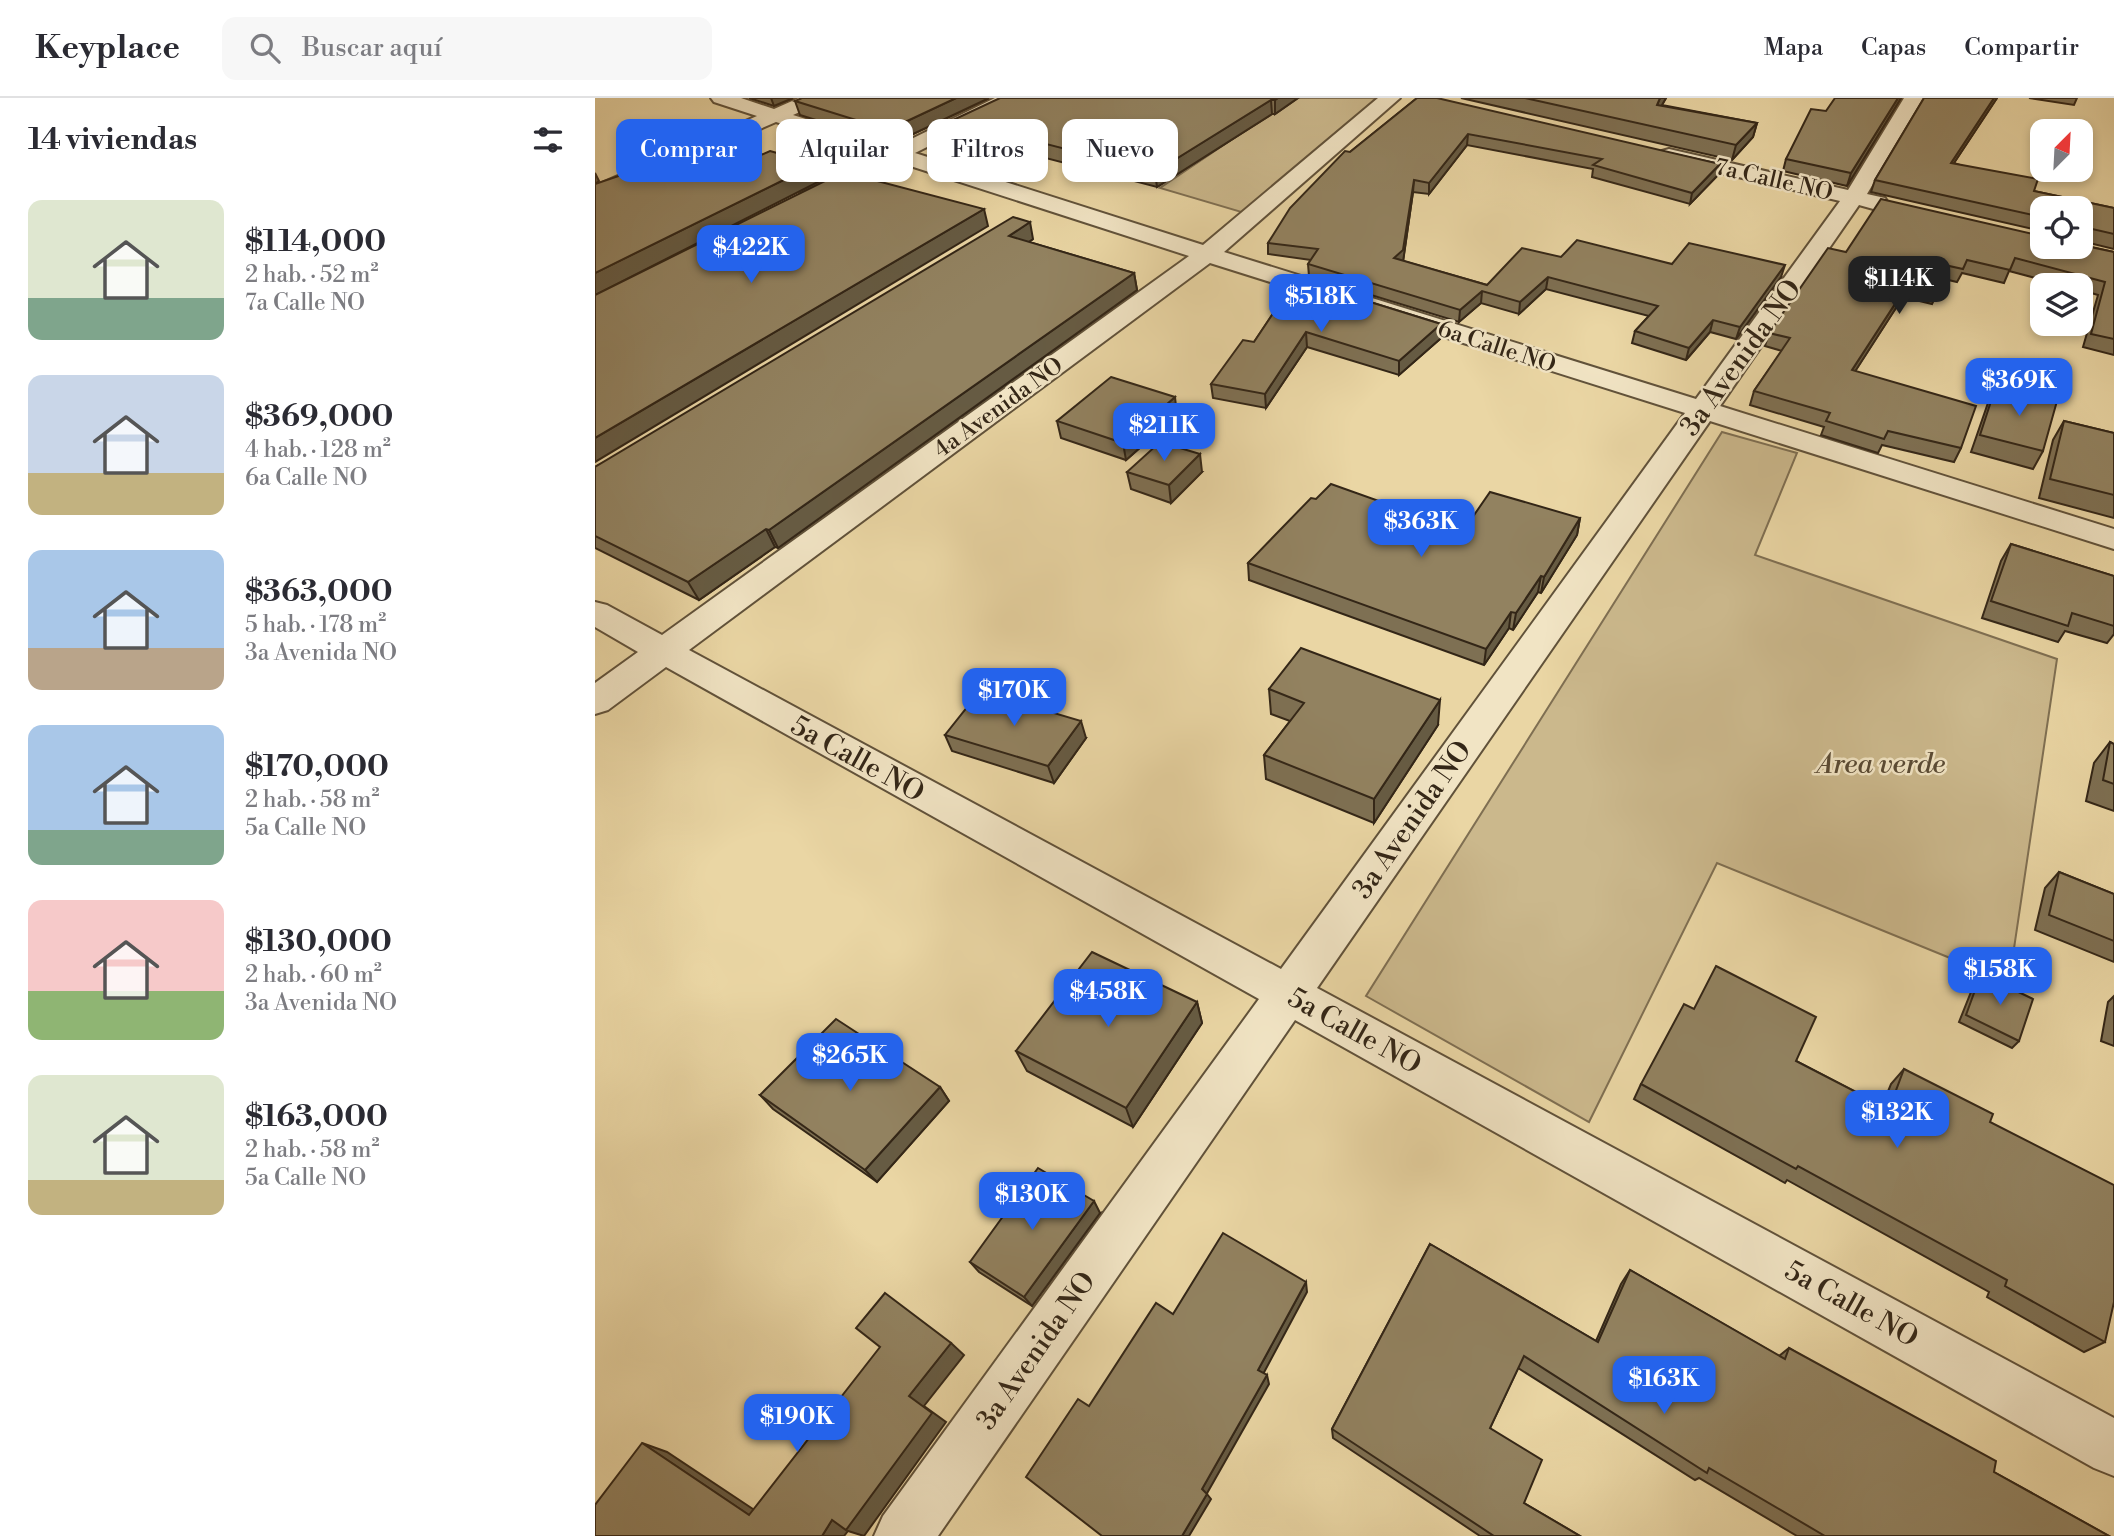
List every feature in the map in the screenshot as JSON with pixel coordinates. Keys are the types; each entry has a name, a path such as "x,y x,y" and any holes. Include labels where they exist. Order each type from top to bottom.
{"street":[{"name":"6a Calle NO","path":"721,98 784,119"},
{"path":"595,194 815,98"},
{"path":"913,145 1010,98"},
{"name":"4a Avenida NO","path":"595,701 1207,254 1390,98"},
{"name":"3a Avenida NO","path":"903,1536 1854,197 1914,98"},
{"name":"7a Calle NO","path":"1653,151 1895,207"},
{"name":"6a Calle NO","path":"913,160 1701,411 2114,539"},
{"path":"786,209 839,182"},
{"path":"1022,217 1046,202"},
{"name":"5a Calle NO","path":"595,613 2114,1448"}],"green space":[{"path":"1293,98 1372,98 1388,102 1248,214 1160,188 1169,182 1178,182 1178,176"},
{"name":"Area verde","path":"1722,432 1797,453 1755,555 2057,659 2009,982 1717,863 1589,1122 1366,996"}],"building":[{"path":"802,98 956,98 911,119 853,119 795,101"},
{"path":"1000,98 1278,98 1178,158 1178,119 1062,119 1062,148 1048,144 1048,119 955,119"},
{"path":"1417,98 1437,98 1720,164 1692,193 1593,165 1602,159 1468,134 1429,183 1414,180 1403,250 1394,258 1487,285 1522,248 1561,257 1577,240 1672,264 1689,243 1785,265 1740,327 1713,320 1689,348 1635,331 1658,306 1548,277 1520,302 1482,291 1460,310 1308,264 1318,249 1268,243 1290,208 1345,151 1350,152"},
{"path":"1525,98 1660,98 1657,105 1757,123 1736,145"},
{"path":"1835,98 1898,98 1851,173 1786,159 1811,109 1826,111"},
{"path":"1924,98 1994,98 1951,163 2030,178 2030,182 2037,182 2034,191 2058,196 2030,196 2030,214 1875,180"},
{"path":"770,151 776,153 776,182 780,182 595,273 595,184 616,177 616,182 762,182 762,155"},
{"path":"823,182 881,182 984,209 595,438 595,295"},
{"path":"1881,199 2030,233 2030,259 2093,259 2093,248 2114,252 2114,339 2093,334 2105,282 2093,279 2093,273 2071,273 2015,258 2010,270 1967,260 1963,269 1949,266 1937,291 1908,284 1852,370 1976,406 1961,448 1888,431 1884,439 1826,421 1830,413 1754,391 1790,338 1769,333 1828,248 1846,252"},
{"path":"2093,204 2114,208 2114,234 2093,229"},
{"path":"1013,217 1030,222 1009,236 1134,273 769,530 766,529 688,582 595,536 595,467"},
{"path":"1296,279 1441,324 1399,361 1306,332 1265,394 1211,384 1243,340 1254,342"},
{"path":"1111,377 1175,397 1123,443 1057,421"},
{"path":"1996,386 2057,401 2043,451 1980,435"},
{"path":"2064,421 2114,433 2114,495 2050,479"},
{"path":"1160,442 1200,454 1169,485 1127,472"},
{"path":"1331,484 1463,531 1490,492 1580,518 1544,577 1541,576 1516,613 1511,612 1486,649 1248,563 1311,498 1316,499"},
{"path":"2011,544 2114,576 2114,626 2072,613 2068,626 1991,601"},
{"path":"1301,648 1440,700 1374,799 1264,755 1304,703 1269,689"},
{"path":"980,691 1081,721 1048,766 945,735"},
{"path":"2110,742 2114,744 2114,784 2103,780"},
{"path":"2059,872 2114,894 2114,941 2049,915"},
{"path":"1092,952 1197,1002 1126,1108 1016,1051"},
{"path":"1716,966 1816,1017 1796,1061 1889,1109 1904,1069 1993,1114 1990,1122 2114,1185 2114,1302 2105,1342 2005,1286 2007,1280 1641,1084 1684,1004 1694,1009"},
{"path":"1981,974 2033,999 2019,1041 1966,1015"},
{"path":"836,1019 940,1087 865,1170 760,1095"},
{"path":"1038,1168 1094,1201 1024,1297 970,1262"},
{"path":"1223,1233 1306,1282 1258,1370 1267,1375 1202,1489 1207,1494 1182,1536 1102,1536 1026,1477 1078,1399 1089,1406 1156,1303 1173,1314"},
{"path":"1430,1244 1598,1342 1630,1270 1785,1359 1789,1348 1996,1461 1994,1472 2109,1536 1825,1536 1709,1468 1707,1473 1524,1356 1490,1428 1542,1460 1524,1503 1580,1536 1494,1536 1332,1429"},
{"path":"885,1293 951,1343 909,1396 932,1413 846,1530 832,1520 822,1536 595,1536 595,1505 642,1443 749,1515 880,1347 856,1328"}]}
